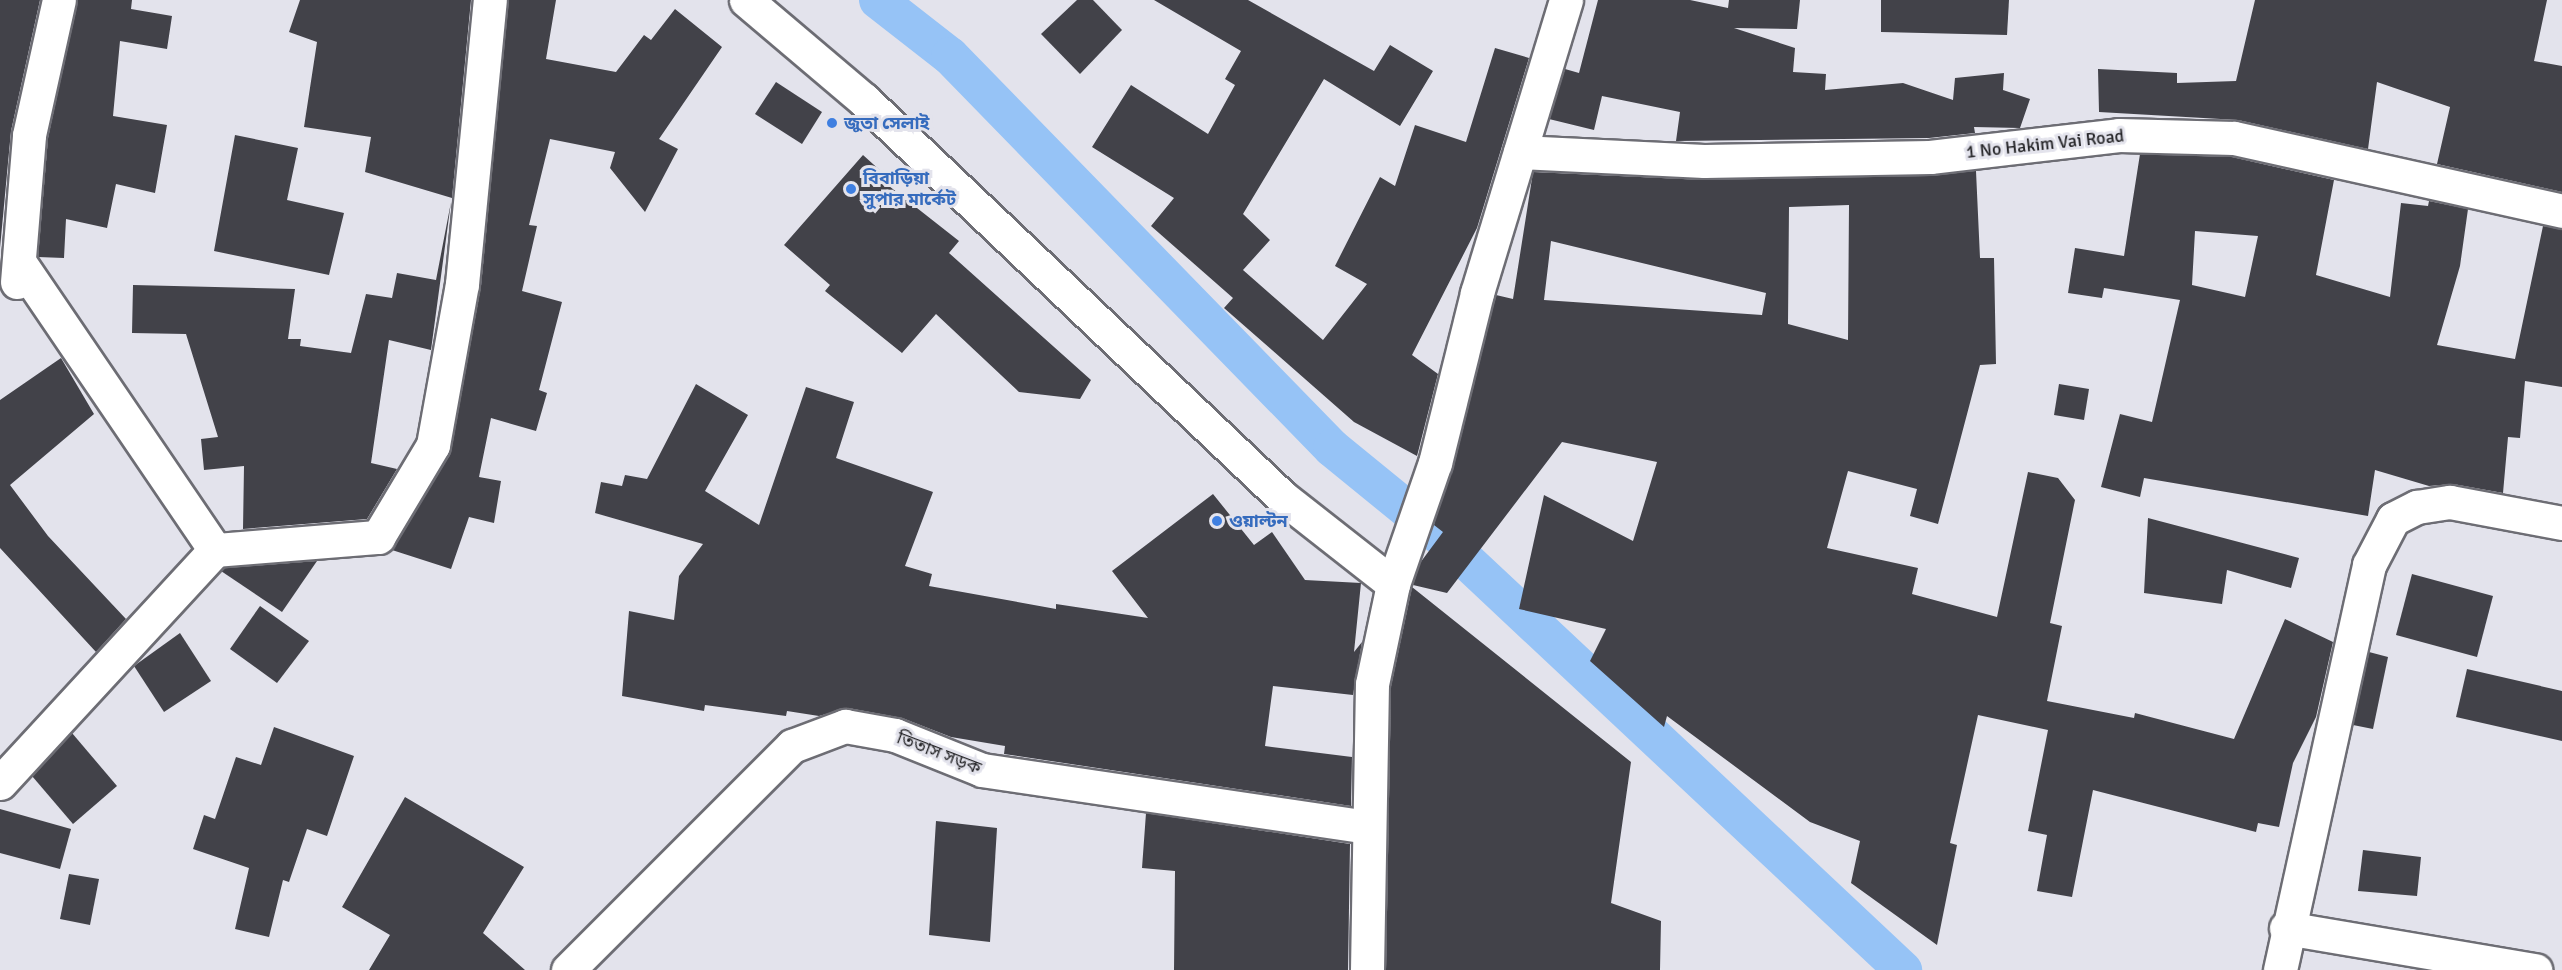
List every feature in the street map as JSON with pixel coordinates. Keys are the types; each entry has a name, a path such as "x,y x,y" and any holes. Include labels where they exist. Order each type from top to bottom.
{"street":[{"path":"16,294 19,262 13,175 59,0"},
{"path":"0,783 215,550 378,537 433,445 462,284 490,0"},
{"path":"746,0 864,100 1282,497 1393,584"},
{"path":"1367,970 1367,827 1372,684 1393,584 1435,463 1520,152 1566,0"},
{"name":"1 No Hakim Vai Road","path":"1520,152 1704,161 1930,157 2119,135 2234,138 2562,211"},
{"path":"19,262 215,550"},
{"path":"2280,970 2286,928 2369,565 2393,519 2417,507 2450,502 2562,523"},
{"name":"তিতাস সড়ক","path":"568,970 792,746 846,726 895,735 994,772 1367,827"},
{"path":"2286,928 2535,970"}],"building":[{"path":"0,0 40,0 11,131 0,248"},
{"path":"77,0 132,0 131,9 172,16 167,49 120,41 113,116 167,125 155,193 116,184 107,228 66,219 64,258 38,257 48,138"},
{"path":"300,0 471,0 452,198 365,172 371,137 304,127 317,42 289,32"},
{"path":"508,0 556,0 546,59 616,72 644,35 651,40 675,9 722,47 659,139 678,149 645,212 610,168 615,152 550,139 529,225 537,226 522,291 562,302 539,390 547,393 536,431 491,418 479,477 501,481 494,523 469,517 451,569 392,550 451,448 481,286"},
{"path":"1077,0 1093,0 1122,30 1080,74 1041,34"},
{"path":"1154,0 1248,0 1374,71 1390,45 1433,71 1400,126 1324,79 1243,214 1270,240 1243,270 1323,340 1367,284 1335,266 1380,177 1395,186 1415,125 1466,142 1495,48 1529,58 1477,228 1412,355 1438,374 1417,456 1354,422 1224,308 1233,298 1151,226 1174,198 1092,147 1131,85 1208,134 1235,85 1225,79 1241,51"},
{"path":"1598,0 1690,0 1728,8 1729,0 1800,0 1797,29 1734,28 1795,48 1793,72 1826,74 1825,90 1903,83 1953,100 1955,78 2004,73 2003,90 2030,99 2020,128 1974,127 1975,133 1929,138 1676,141 1680,112 1602,96 1594,130 1549,119 1565,69 1579,73"},
{"path":"1881,0 2009,0 2007,35 1881,32"},
{"path":"2255,0 2547,0 2534,61 2562,66 2562,192 2437,164 2450,107 2377,82 2368,149 2238,120 2099,112 2098,69 2177,73 2177,83 2236,81"},
{"path":"776,82 822,112 802,144 755,114"},
{"path":"235,135 298,148 287,200 344,213 329,275 214,251"},
{"path":"2140,154 2232,157 2334,180 2316,275 2390,297 2401,203 2428,206 2429,201 2468,209 2460,266 2437,345 2515,359 2543,226 2562,229 2562,387 2525,381 2520,438 2508,437 2503,493 2453,484 2429,486 2375,470 2368,516 2144,478 2140,497 2101,487 2120,414 2152,422 2180,300 2104,288 2102,298 2068,293 2075,248 2124,256","holes":["2195,231 2258,236 2245,297 2192,285"]},
{"path":"863,155 893,182 889,186 959,241 949,253 1091,380 1080,399 1019,392 936,314 902,353 825,291 830,285 784,245"},
{"path":"1976,171 1980,258 1994,258 1996,364 1980,365 1938,524 1910,516 1917,489 1848,471 1827,548 1918,568 1912,594 1997,617 2028,472 2058,478 2075,500 2050,623 2062,626 2047,701 2134,718 2135,713 2234,739 2285,619 2333,642 2316,717 2293,763 2279,827 2258,823 2256,832 2093,790 2072,897 2037,891 2047,835 2028,831 2048,730 1978,715 1950,843 1957,845 1937,945 1851,883 1860,841 1810,822 1667,716 1664,727 1590,661 1606,629 1519,609 1544,495 1633,541 1657,462 1562,442 1447,593 1413,585 1420,563 1443,532 1434,525 1496,295 1513,299 1533,172 1704,180","holes":["1849,205 1848,340 1788,324 1789,207","1551,241 1766,293 1762,315 1544,300"]},
{"path":"451,202 431,350 389,340 371,463 397,469 367,519 243,529 244,466 204,470 201,439 218,437 186,334 132,333 133,285 295,289 288,339 301,339 300,346 351,353 366,294 392,298 397,273 436,280"},
{"path":"61,358 94,414 10,485 48,536 126,619 96,652 0,548 0,400"},
{"path":"696,384 748,415 705,491 759,525 806,387 854,402 836,458 933,492 905,566 932,574 929,586 1056,609 1056,604 1148,618 1112,571 1213,494 1254,545 1272,532 1305,580 1361,583 1354,652 1362,642 1353,695 1273,686 1265,746 1352,757 1351,806 1004,754 1005,746 951,737 902,718 848,708 819,716 787,711 786,716 705,705 704,711 622,696 629,611 674,620 679,576 703,544 595,513 601,482 622,486 625,475 647,479"},
{"path":"2059,384 2089,389 2084,420 2054,415"},
{"path":"2148,518 2299,558 2291,588 2227,570 2222,604 2144,593"},
{"path":"317,561 282,612 221,571 224,568"},
{"path":"2412,574 2493,596 2477,657 2396,635"},
{"path":"1412,587 1631,762 1611,903 1661,921 1660,970 1386,970 1391,686"},
{"path":"260,606 309,641 277,683 230,649"},
{"path":"180,633 211,681 164,712 134,666"},
{"path":"2369,652 2388,657 2373,729 2353,725"},
{"path":"2467,669 2562,691 2562,741 2456,717"},
{"path":"274,727 354,756 327,836 307,829 289,882 283,880 269,937 235,929 249,868 193,849 204,815 215,819 236,757 261,765"},
{"path":"72,733 117,786 73,824 32,776"},
{"path":"405,797 524,867 483,933 525,970 369,970 390,935 342,907"},
{"path":"0,809 71,829 60,869 0,853"},
{"path":"1146,813 1350,844 1348,970 1174,970 1175,871 1142,868"},
{"path":"936,821 997,828 990,942 929,935"},
{"path":"2363,850 2421,857 2417,896 2358,891"},
{"path":"69,874 99,879 90,925 60,919"}],"waterway":[{"path":"878,0 950,56 1332,448 1440,536 1903,970"}],"place":[{"name":"জুতা সেলাই","path":"832,123"},
{"name":"বিবাড়িয়া সুপার মার্কেট","path":"851,189"},
{"name":"ওয়াল্টন","path":"1217,521"}]}
